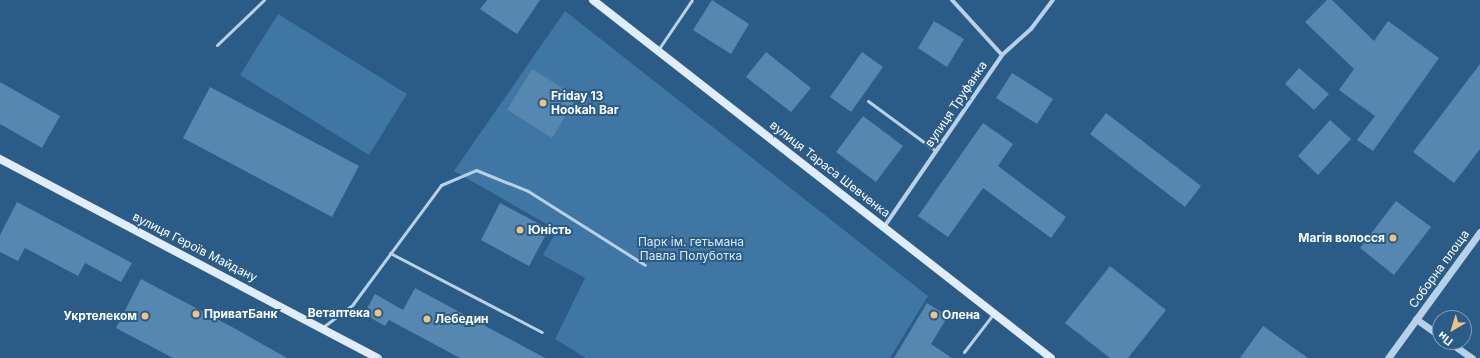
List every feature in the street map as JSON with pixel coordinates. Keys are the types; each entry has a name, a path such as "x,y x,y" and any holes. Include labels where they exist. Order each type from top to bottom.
{"main road":[{"name":"вулиця Тараса Шевченка","path":"593,0 1050,358"},
{"name":"вулиця Героїв Майдану","path":"0,159 323,327 378,358"}],"street":[{"path":"952,0 1002,55"},
{"name":"вулиця Труфанка","path":"884,227 1002,55 1031,29 1053,0"},
{"name":"Соборна площа","path":"1388,358 1480,232"},
{"name":"Соборна площа","path":"1416,319 1432,330"},
{"path":"1460,350 1472,358"}],"lane":[{"path":"217,45 264,0"},
{"path":"658,50 692,0"},
{"path":"868,101 936,151"},
{"path":"323,327 353,304 441,185 476,170 528,191 645,265"},
{"path":"390,252 542,332"},
{"path":"964,352 994,313"}],"green space":[{"name":"Парк ім. гетьмана Павла Полуботка","path":"565,11 928,296 890,358 586,358 555,339 585,278 543,255 557,230 454,171"},
{"path":"278,14 407,94 369,155 240,75"}],"building":[{"path":"487,0 540,0 517,34 480,9"},
{"path":"712,0 749,24 731,54 693,30"},
{"path":"1327,0 1332,0 1374,41 1388,21 1439,58 1373,151 1357,140 1375,116 1339,90 1354,69 1305,22"},
{"path":"934,21 964,39 947,67 918,48"},
{"path":"766,52 811,88 791,112 746,77"},
{"path":"862,52 883,67 851,112 830,97"},
{"path":"1480,64 1480,149 1454,183 1413,152"},
{"path":"1299,68 1329,94 1314,110 1285,84"},
{"path":"532,69 577,97 552,138 507,110"},
{"path":"1012,73 1053,99 1037,124 996,98"},
{"path":"0,82 60,116 42,148 0,124"},
{"path":"210,87 359,166 332,217 183,138"},
{"path":"1106,113 1201,186 1185,207 1090,134"},
{"path":"863,116 903,146 876,182 836,152"},
{"path":"1330,120 1351,139 1318,175 1298,156"},
{"path":"983,123 1013,144 998,166 1066,217 1051,238 983,188 948,237 918,216"},
{"path":"1396,201 1431,227 1394,275 1360,248"},
{"path":"17,202 132,263 121,282 85,263 78,276 25,248 18,261 0,252 0,235"},
{"path":"500,203 549,229 529,266 481,240"},
{"path":"1110,266 1166,310 1128,358 1110,358 1065,323"},
{"path":"141,279 287,358 173,358 116,328"},
{"path":"415,288 545,358 460,358 389,320 385,326 364,314 375,294 403,310"},
{"path":"927,303 948,316 931,344 952,358 894,358"},
{"path":"1263,326 1308,358 1240,358"}],"place":[{"name":"Friday 13 Hookah Bar","path":"543,103"},
{"name":"Юність","path":"520,230"},
{"name":"Магія волосся","path":"1393,238"},
{"name":"Ветаптека","path":"378,313"},
{"name":"ПриватБанк","path":"196,314"},
{"name":"Олена","path":"934,315"},
{"name":"Укртелеком","path":"145,316"},
{"name":"Лебедин","path":"427,319"}]}
